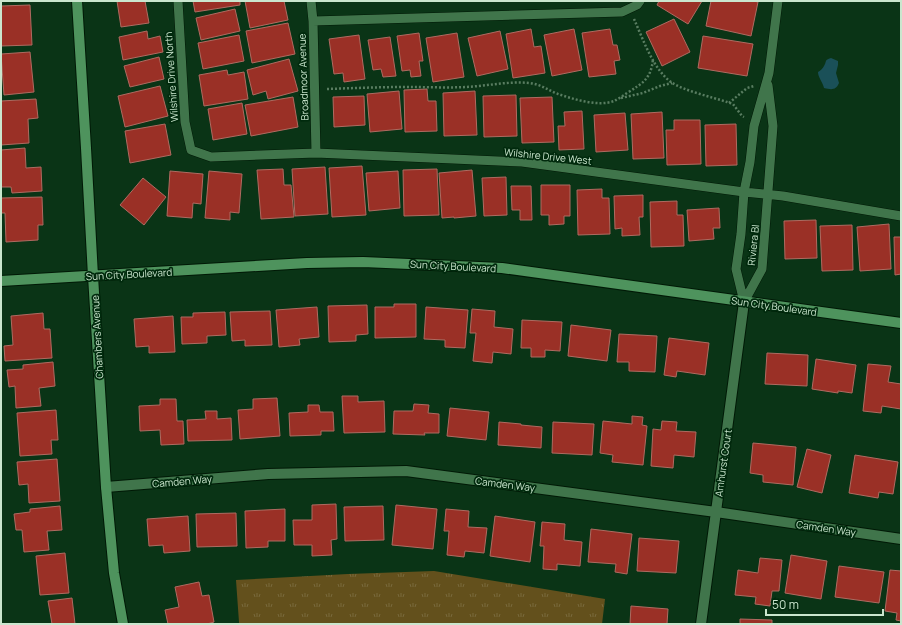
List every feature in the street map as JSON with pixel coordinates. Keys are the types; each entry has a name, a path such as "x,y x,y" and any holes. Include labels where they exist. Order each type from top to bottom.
{"street":[{"name":"Chambers Avenue","path":"77,1 106,487 114,573 123,624"},
{"name":"Sun City Boulevard","path":"1,281 307,263 378,262 502,268 901,323"},
{"name":"Amhurst Court","path":"701,624 744,302"},
{"name":"Camden Way","path":"106,487 268,474 406,472 716,512 901,539"}],"lane":[{"name":"Wilshire Drive North","path":"178,1 185,122 192,150"},
{"name":"Broadmoor Avenue","path":"311,1 313,21 316,153"},
{"path":"313,21 622,12 637,5 640,1"},
{"name":"Riviera Bl","path":"744,302 736,268 741,234 744,192 756,120 768,81 778,1"},
{"name":"Riviera Bl","path":"744,302 762,269 774,126 768,81"},
{"name":"Wilshire Drive West","path":"192,150 211,157 316,153 522,162 783,196 901,216"}],"path":[{"path":"628,8 652,59 661,73 672,83 733,104 742,116 756,120"},
{"path":"315,89 465,87 530,83 591,103 604,102 614,101 647,79 652,68 652,59"},
{"path":"729,103 747,88 768,81"},
{"path":"618,98 643,93 672,83"}],"green space":[{"path":"434,571 605,599 602,624 239,624 236,580"}],"water":[{"path":"831,58 838,61 836,73 839,83 837,87 831,89 824,88 818,72 824,67 826,60"}],"building":[{"path":"117,1 145,1 149,23 121,27"},
{"path":"193,1 240,1 240,5 195,12"},
{"path":"245,1 284,1 288,20 250,28"},
{"path":"659,1 702,1 688,24 657,5"},
{"path":"711,1 758,2 751,36 706,26"},
{"path":"30,5 32,45 1,46 1,6"},
{"path":"235,9 240,31 201,40 196,18"},
{"path":"674,19 690,52 662,66 646,32"},
{"path":"288,23 295,54 252,63 246,31"},
{"path":"531,29 534,47 541,46 545,73 513,78 506,34"},
{"path":"574,29 582,70 552,76 544,35"},
{"path":"610,29 613,45 617,45 620,60 614,61 616,74 589,77 582,33"},
{"path":"147,31 148,39 160,36 163,52 123,60 119,37"},
{"path":"500,31 508,69 477,76 468,38"},
{"path":"419,33 423,61 419,61 421,76 411,77 410,70 402,71 397,36"},
{"path":"457,33 464,77 433,82 426,38"},
{"path":"239,35 244,61 203,69 198,43"},
{"path":"359,35 365,79 344,82 343,73 334,74 329,39"},
{"path":"703,36 753,44 747,76 698,68"},
{"path":"390,37 396,76 383,77 381,69 373,70 368,40"},
{"path":"30,52 34,92 4,95 1,54"},
{"path":"159,57 164,79 130,87 124,66"},
{"path":"289,59 298,91 268,99 266,91 253,95 247,70"},
{"path":"227,70 228,75 244,72 248,99 204,106 199,75"},
{"path":"160,86 168,116 125,127 118,96"},
{"path":"427,89 428,101 436,101 437,131 405,132 404,90"},
{"path":"399,91 402,129 370,132 367,94"},
{"path":"475,91 477,135 444,136 443,93"},
{"path":"516,95 517,136 484,137 483,96"},
{"path":"364,96 365,125 334,127 333,97"},
{"path":"293,97 298,127 251,136 245,105"},
{"path":"552,97 554,142 522,143 520,98"},
{"path":"36,99 38,118 28,119 29,143 1,145 1,101"},
{"path":"242,103 247,134 213,140 208,109"},
{"path":"582,111 584,149 559,150 558,126 565,126 564,112"},
{"path":"662,112 664,158 633,159 631,114"},
{"path":"625,113 628,150 596,152 594,115"},
{"path":"674,120 700,120 701,164 667,165 666,130 674,130"},
{"path":"165,124 171,155 130,163 125,131"},
{"path":"736,124 737,165 706,166 705,125"},
{"path":"25,148 26,168 41,167 42,191 12,193 11,187 1,187 1,150"},
{"path":"362,166 366,215 332,217 329,168"},
{"path":"325,167 328,214 295,216 292,169"},
{"path":"283,169 284,185 291,185 294,217 261,219 257,170"},
{"path":"437,169 439,215 404,216 403,170"},
{"path":"472,170 476,216 442,218 439,173"},
{"path":"170,171 203,174 201,204 193,203 192,218 167,216"},
{"path":"209,171 242,174 239,213 230,212 230,220 205,218"},
{"path":"398,171 400,208 369,211 366,173"},
{"path":"506,177 507,215 484,216 482,178"},
{"path":"143,178 166,197 144,225 120,205"},
{"path":"541,185 570,185 570,216 564,216 564,224 549,225 549,215 541,215"},
{"path":"511,186 531,186 532,220 520,220 520,210 512,210"},
{"path":"602,189 602,198 609,198 610,234 578,235 577,190"},
{"path":"643,195 643,217 639,217 640,235 622,236 622,228 615,229 614,196"},
{"path":"42,197 43,225 38,225 38,240 6,242 5,213 1,213 1,198"},
{"path":"677,201 677,215 683,215 684,246 651,247 650,202"},
{"path":"719,208 720,228 713,228 714,239 689,241 687,210"},
{"path":"816,220 817,258 785,259 784,221"},
{"path":"889,224 891,269 860,271 857,227"},
{"path":"852,225 853,270 822,271 820,226"},
{"path":"894,237 901,237 901,274 895,275"},
{"path":"394,304 416,304 416,337 375,338 375,307 394,307"},
{"path":"367,305 368,334 356,335 356,341 329,342 328,306"},
{"path":"317,307 319,337 299,339 300,345 279,347 276,310"},
{"path":"426,307 468,310 465,348 445,347 445,340 424,339"},
{"path":"472,309 495,311 494,327 513,329 511,354 493,352 492,363 473,361 476,333 470,333"},
{"path":"270,311 272,345 245,346 245,340 232,341 230,312"},
{"path":"225,312 226,335 207,336 207,343 182,344 181,317 193,317 193,313"},
{"path":"43,313 44,329 50,329 52,358 5,361 4,346 13,345 11,316"},
{"path":"173,316 175,352 149,353 149,346 136,347 134,319"},
{"path":"522,320 562,322 560,351 545,350 545,357 531,357 531,348 521,348"},
{"path":"571,325 611,330 607,361 568,356"},
{"path":"619,334 657,336 655,372 629,371 629,362 617,362"},
{"path":"669,338 709,343 705,375 677,371 676,377 664,375"},
{"path":"767,353 808,355 807,386 765,384"},
{"path":"816,359 856,365 852,393 838,391 838,393 812,389"},
{"path":"53,362 55,386 39,388 41,406 16,408 15,386 9,387 7,370 23,369 23,365"},
{"path":"868,364 891,366 888,382 901,384 901,409 882,406 881,413 863,411"},
{"path":"342,396 358,396 358,402 384,401 385,432 344,433"},
{"path":"277,398 280,436 240,439 238,410 253,409 253,399"},
{"path":"160,399 176,399 177,421 183,421 184,444 161,445 160,430 140,431 139,406 160,405"},
{"path":"414,404 429,405 428,413 439,414 439,433 424,433 425,435 393,434 394,411 413,411"},
{"path":"308,405 319,405 320,412 333,412 334,431 321,431 321,435 290,436 289,413 308,412"},
{"path":"450,408 489,412 486,440 447,436"},
{"path":"56,410 58,440 51,440 52,454 20,456 17,413"},
{"path":"205,411 217,411 217,419 231,418 232,440 188,441 187,420 206,419"},
{"path":"632,416 643,417 642,425 647,426 643,465 612,462 613,455 600,453 603,421 632,424"},
{"path":"662,421 677,422 676,431 696,432 694,457 674,455 673,468 651,466 653,429 661,430"},
{"path":"499,422 542,427 541,448 498,445"},
{"path":"553,422 594,424 592,455 552,453"},
{"path":"753,443 796,447 793,485 763,482 763,475 750,473"},
{"path":"807,449 831,455 822,493 797,487"},
{"path":"855,455 898,462 893,494 879,492 878,498 849,493"},
{"path":"57,459 60,501 29,503 28,484 19,485 17,462"},
{"path":"336,504 337,539 331,540 332,555 312,556 312,545 294,545 293,520 312,520 312,505"},
{"path":"396,505 437,509 433,549 392,545"},
{"path":"60,506 62,530 47,531 49,550 24,552 22,530 16,530 14,514 30,512 30,509"},
{"path":"383,506 384,540 345,541 344,507"},
{"path":"285,509 285,541 268,541 268,547 246,548 245,511"},
{"path":"446,509 469,511 468,527 487,528 484,553 465,551 464,557 447,555 449,531 444,531"},
{"path":"236,513 237,546 197,547 196,514"},
{"path":"188,516 190,551 164,553 163,545 149,546 147,519"},
{"path":"495,516 535,522 530,562 490,556"},
{"path":"542,522 565,524 564,540 582,542 580,566 557,564 557,570 543,569 544,546 540,546"},
{"path":"591,529 632,534 627,574 615,572 616,564 588,562"},
{"path":"639,538 679,541 676,573 637,571"},
{"path":"65,553 69,593 40,595 36,556"},
{"path":"791,555 827,561 821,599 785,593"},
{"path":"760,558 782,560 779,591 772,591 770,606 755,604 756,597 735,595 738,570 758,573"},
{"path":"839,566 884,572 879,603 835,597"},
{"path":"890,570 901,571 901,621 896,620 897,613 885,611"},
{"path":"199,582 202,596 209,595 214,622 207,624 168,624 165,610 179,607 175,587"},
{"path":"72,598 75,624 52,624 48,601"},
{"path":"631,606 668,609 667,624 630,624"},
{"path":"740,619 772,620 772,624 740,624"}]}
